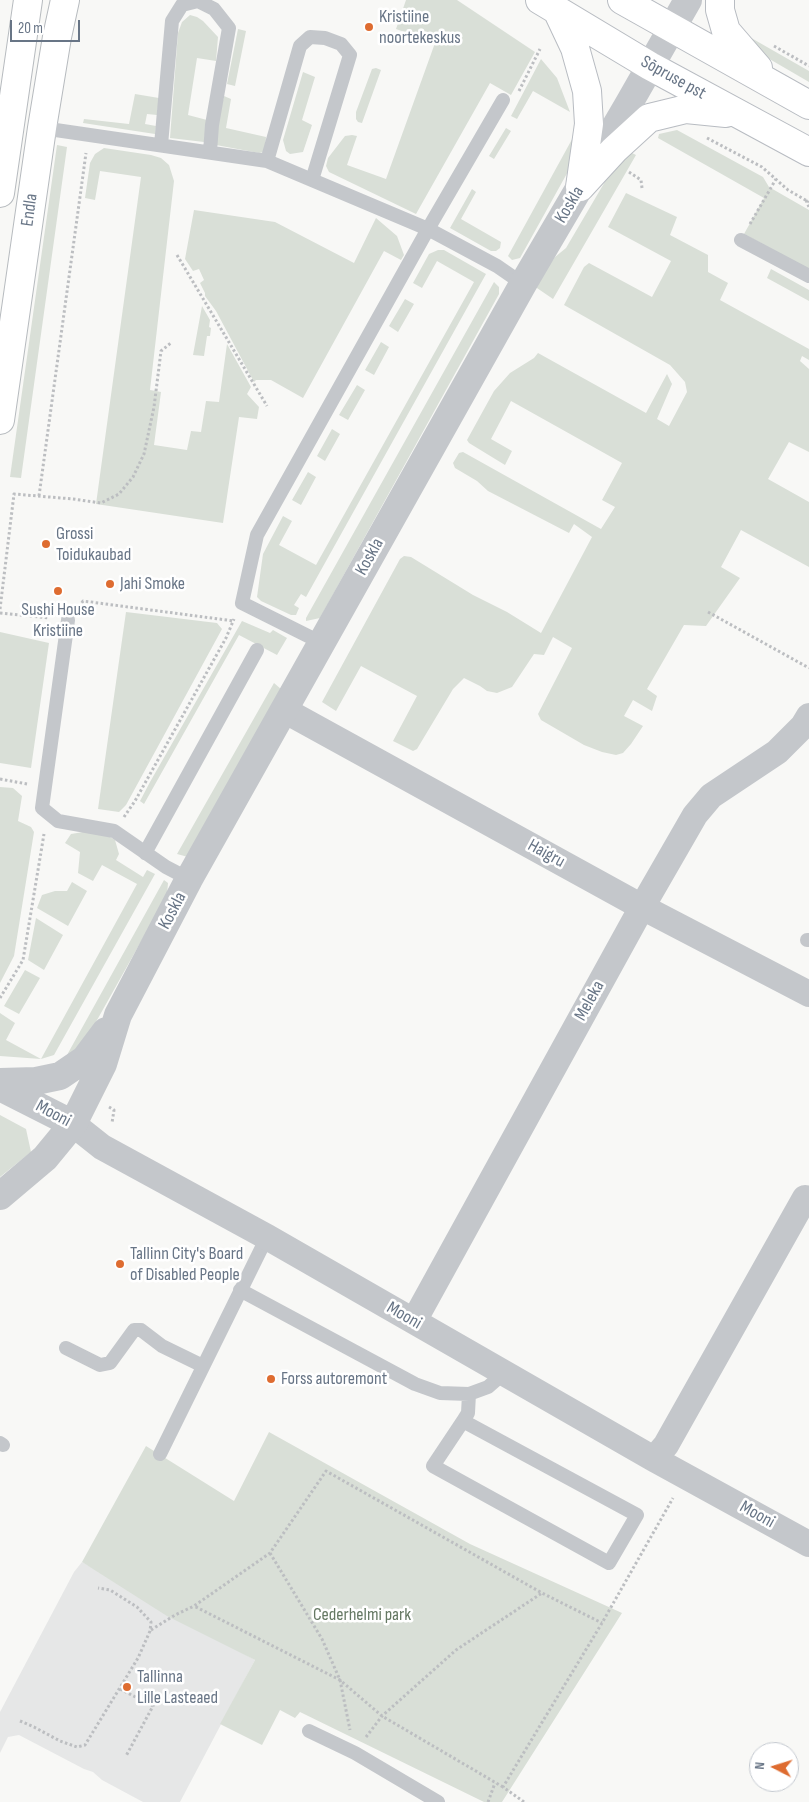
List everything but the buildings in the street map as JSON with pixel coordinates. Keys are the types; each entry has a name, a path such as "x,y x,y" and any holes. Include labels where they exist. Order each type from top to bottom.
{"main road":[{"name":"Endla","path":"0,193 28,0"},
{"name":"Endla","path":"0,420 42,128 65,0"},
{"path":"622,0 809,105"},
{"path":"720,0 720,10 726,32 743,53 776,87"},
{"path":"549,6 574,48 587,91 589,124 580,187"},
{"name":"Sõpruse pst","path":"549,6 650,66 809,152"},
{"path":"580,187 614,150 648,118 686,109 738,114"}],"street":[{"name":"Koskla","path":"0,1196 45,1158 73,1124 103,1064 118,1016 189,879 523,284 688,0"},
{"name":"Haigru","path":"284,710 642,907 809,994"},
{"name":"Meleka","path":"414,1321 642,907 695,815 711,796 777,752 803,726 809,716"},
{"path":"0,1082 36,1081 60,1076 86,1059 118,1016"},
{"name":"Mooni","path":"0,1087 73,1124 102,1147 267,1237 654,1459 809,1544"},
{"path":"654,1459 666,1444 806,1198"}],"lane":[{"path":"161,145 172,21 182,5 198,1 214,9 230,28 212,125 210,152"},
{"path":"267,160 300,46 310,37 325,38 341,44 350,55 312,180"},
{"path":"322,643 242,603 257,535 428,229 503,100"},
{"path":"42,128 267,160 428,229 496,266 523,284"},
{"path":"741,240 809,276"},
{"path":"68,620 42,808 58,821 114,831 166,867 189,879"},
{"path":"145,852 257,650"},
{"path":"160,1454 267,1237"},
{"path":"240,1290 415,1384 440,1393 469,1394 488,1387 504,1373"},
{"path":"66,1348 100,1365 110,1364 118,1355 128,1336 134,1330 142,1330 162,1346 203,1366"},
{"path":"463,1421 637,1515 609,1563 433,1466 469,1409 469,1394"},
{"path":"309,1731 355,1753 438,1802"}],"path":[{"path":"503,100 513,102 540,50"},
{"path":"39,496 88,135"},
{"path":"700,135 762,167 788,190 807,201 809,207"},
{"path":"629,172 641,180 642,188"},
{"path":"741,240 776,179"},
{"path":"177,255 268,406"},
{"path":"0,609 14,494 101,503 119,494 133,477 144,454 154,407 161,351 172,342"},
{"path":"0,613 68,620 84,601 234,620"},
{"path":"114,831 135,801 226,638 242,603"},
{"path":"708,612 809,668"},
{"path":"0,779 45,788"},
{"path":"0,998 23,960 48,813"},
{"path":"150,1631 175,1614 194,1606 270,1554 326,1471 542,1593 602,1624"},
{"path":"503,1787 602,1624 685,1476"},
{"path":"270,1554 322,1639 340,1680 355,1753"},
{"path":"20,1722 60,1741 78,1747 86,1745 120,1689 138,1658 150,1631 151,1622 137,1607 110,1590 98,1588"},
{"path":"355,1753 382,1716 456,1650 542,1593"},
{"path":"194,1606 340,1680 382,1716 503,1787 524,1802"},
{"path":"120,1689 153,1706 126,1756"},
{"path":"488,1802 495,1784"}],"shaded area":[{"name":"Tallinna Lille Lasteaed","path":"82,1562 255,1660 180,1802 143,1802 102,1780 93,1772 19,1735 8,1737 0,1753 0,1712 74,1572"}],"green space":[{"path":"406,0 457,0 535,52 511,95 490,83 416,214 329,172 326,166 328,158 345,136 357,136 347,165 386,179 435,43 396,29"},
{"path":"190,15 203,21 218,37 216,61 197,58 188,115 207,120 204,142 170,138 178,33 182,22"},
{"path":"238,29 246,31 235,86 227,84"},
{"path":"746,35 809,71 809,82 766,57"},
{"path":"541,59 557,78 570,112 533,91 517,119 511,116"},
{"path":"372,69 381,70 362,123 358,122 356,112"},
{"path":"303,72 315,77 302,120 312,125 303,152 290,154 286,151 283,140"},
{"path":"135,94 159,98 157,115 147,114 145,124 156,126 155,134 83,123 84,119 129,124"},
{"path":"224,96 231,99 226,128 266,137 265,152 259,153 216,145 217,126"},
{"path":"506,128 511,131 494,159 489,156"},
{"path":"677,130 763,177 769,187 809,210 809,269 744,234 764,198 658,138 659,134"},
{"path":"576,132 570,168 520,258 512,260 508,256"},
{"path":"57,145 67,147 21,478 10,477"},
{"path":"104,148 161,158 169,165 174,181 150,390 161,392 154,445 187,450 191,431 201,432 206,401 219,402 227,344 251,387 247,394 259,407 257,419 239,417 223,523 96,504 141,177 100,171 95,200 85,198 90,163 95,154"},
{"path":"626,150 636,155 553,299 534,286 555,257 566,248 613,168"},
{"path":"472,189 476,192 461,219 501,242 500,248 496,251 491,251 450,228"},
{"path":"626,193 677,217 670,235 708,255 708,272 728,283 720,300 809,349 809,360 802,356 800,361 809,369 809,452 789,442 768,479 809,502 809,567 741,530 721,567 740,578 706,626 684,625 647,689 657,696 652,711 633,700 624,716 643,726 623,753 616,755 584,745 541,720 538,714 572,648 553,637 544,655 534,654 512,687 497,693 487,691 464,678 453,689 417,749 413,751 393,741 417,696 361,666 336,711 322,702 400,559 404,556 411,557 473,595 507,612 541,633 592,537 574,524 569,533 488,491 477,481 455,468 453,463 459,453 463,452 601,529 615,507 602,500 622,463 511,401 491,439 512,451 505,465 469,443 467,440 494,391 510,373 534,358 538,353 646,413 667,374 672,384 657,419 669,426 687,392 685,382 670,365 564,305 584,267 589,263 652,297 671,261 608,227"},
{"path":"194,210 275,222 354,263 376,218 397,236 404,255 401,260 384,251 303,398 271,380 256,380 254,382 216,311 205,296 200,283 204,280 199,269 193,271 185,259"},
{"path":"438,250 444,250 486,274 306,597 301,594 294,605 299,608 296,615 291,615 261,601 257,597 263,554 283,516 292,521 279,545 316,565 474,282 437,261 422,288 413,283 429,254"},
{"path":"771,269 809,290 809,301 767,278"},
{"path":"494,282 499,287 499,294 320,618 306,621 306,618"},
{"path":"405,299 414,304 398,332 389,326"},
{"path":"202,306 210,320 209,327 211,328 210,336 207,336 204,356 193,355"},
{"path":"381,342 389,347 374,375 365,370"},
{"path":"357,385 365,390 348,420 339,415"},
{"path":"332,429 340,434 325,461 317,456"},
{"path":"308,472 316,477 301,505 292,500"},
{"path":"126,612 217,623 222,629 126,805 119,812 98,809"},
{"path":"242,621 270,633 273,630 287,638 277,655 239,635 144,804 140,801 150,782"},
{"path":"0,632 49,643 31,768 0,763"},
{"path":"274,683 281,689 188,857 177,854"},
{"path":"0,787 13,788 22,796 18,821 31,827 34,832 14,956 0,983"},
{"path":"83,832 108,836 115,840 119,854 116,860 143,877 147,870 155,874 54,1055 41,1059 137,884 102,865 93,881 78,873 80,852 65,843 71,834"},
{"path":"164,880 168,883 167,895 87,1038 78,1050 67,1055"},
{"path":"72,882 87,891 68,926 37,908 42,895 55,891 67,891"},
{"path":"36,918 63,935 44,970 28,960"},
{"path":"25,970 40,978 19,1014 4,1006"},
{"path":"0,1013 15,1023 6,1040 41,1059 0,1056"},
{"path":"0,1115 26,1129 31,1152 0,1177"},
{"name":"Cederhelmi park","path":"269,1432 470,1544 622,1613 502,1802 484,1802 300,1712 295,1718 280,1710 262,1745 220,1724 255,1660 167,1616 82,1562 146,1446 234,1501"}],"place":[{"name":"Kristiine noortekeskus","path":"369,27"},
{"name":"Grossi Toidukaubad","path":"46,544"},
{"name":"Jahi Smoke","path":"110,584"},
{"name":"Sushi House Kristiine","path":"58,591"},
{"name":"Tallinn City's Board of Disabled People","path":"120,1264"},
{"name":"Forss autoremont","path":"271,1379"},
{"name":"Tallinna Lille Lasteaed","path":"127,1687"}]}
